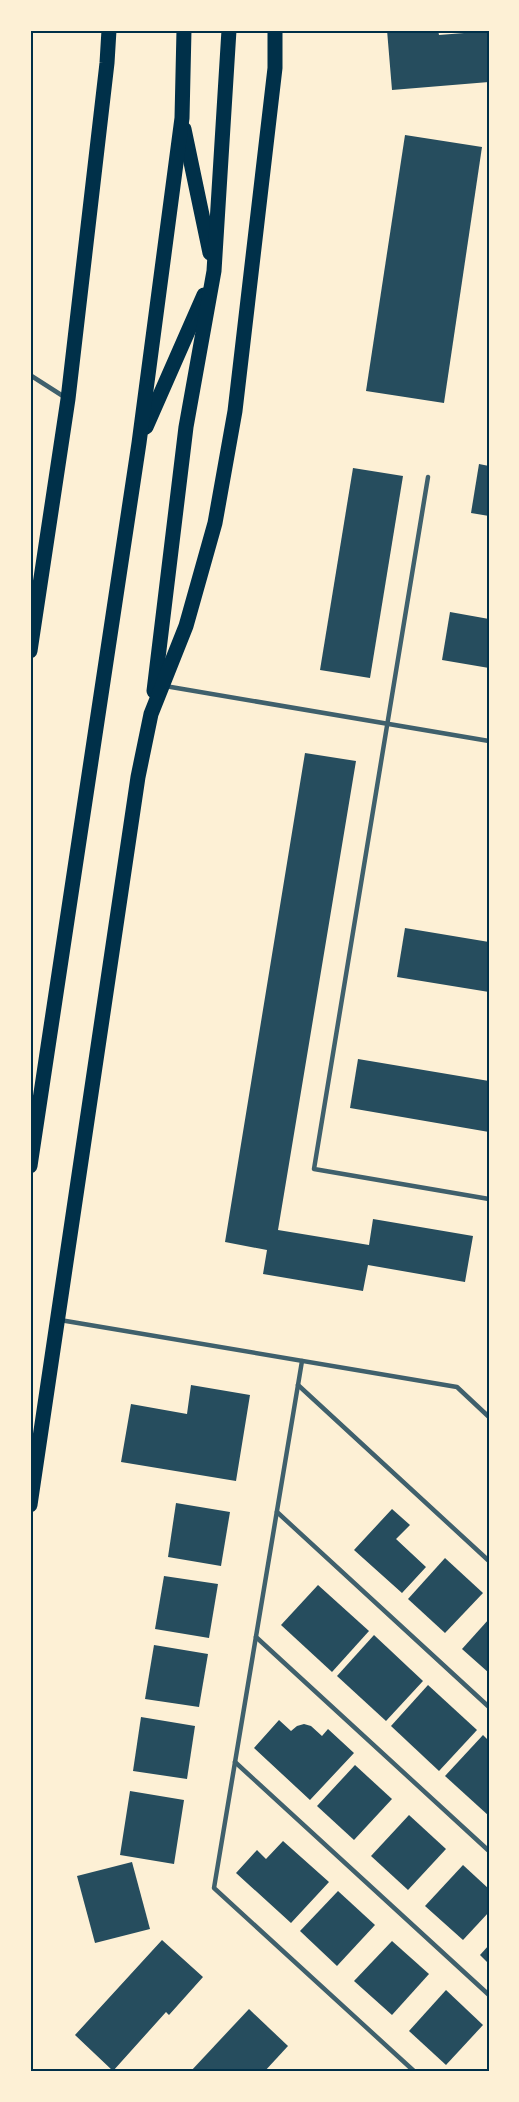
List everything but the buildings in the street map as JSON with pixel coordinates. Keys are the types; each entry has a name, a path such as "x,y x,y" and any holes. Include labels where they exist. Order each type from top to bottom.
{"main road":[{"path":"30,651 68,399 109,30"},
{"path":"30,1166 139,443 182,118 184,30"},
{"path":"30,1505 138,777 151,714 186,427 214,271 229,30"},
{"path":"151,714 186,626 215,523 235,411 275,68 275,30"},
{"path":"139,443 214,271 182,118"}],"lane":[{"path":"30,375 68,399"},
{"path":"428,477 314,1169 489,1198"},
{"path":"162,685 489,741"},
{"path":"57,1319 456,1387 489,1417"},
{"path":"302,1361 214,1888 415,2072"},
{"path":"298,1385 489,1561"},
{"path":"277,1512 489,1707"},
{"path":"256,1637 489,1851"},
{"path":"235,1762 489,1995"}]}
